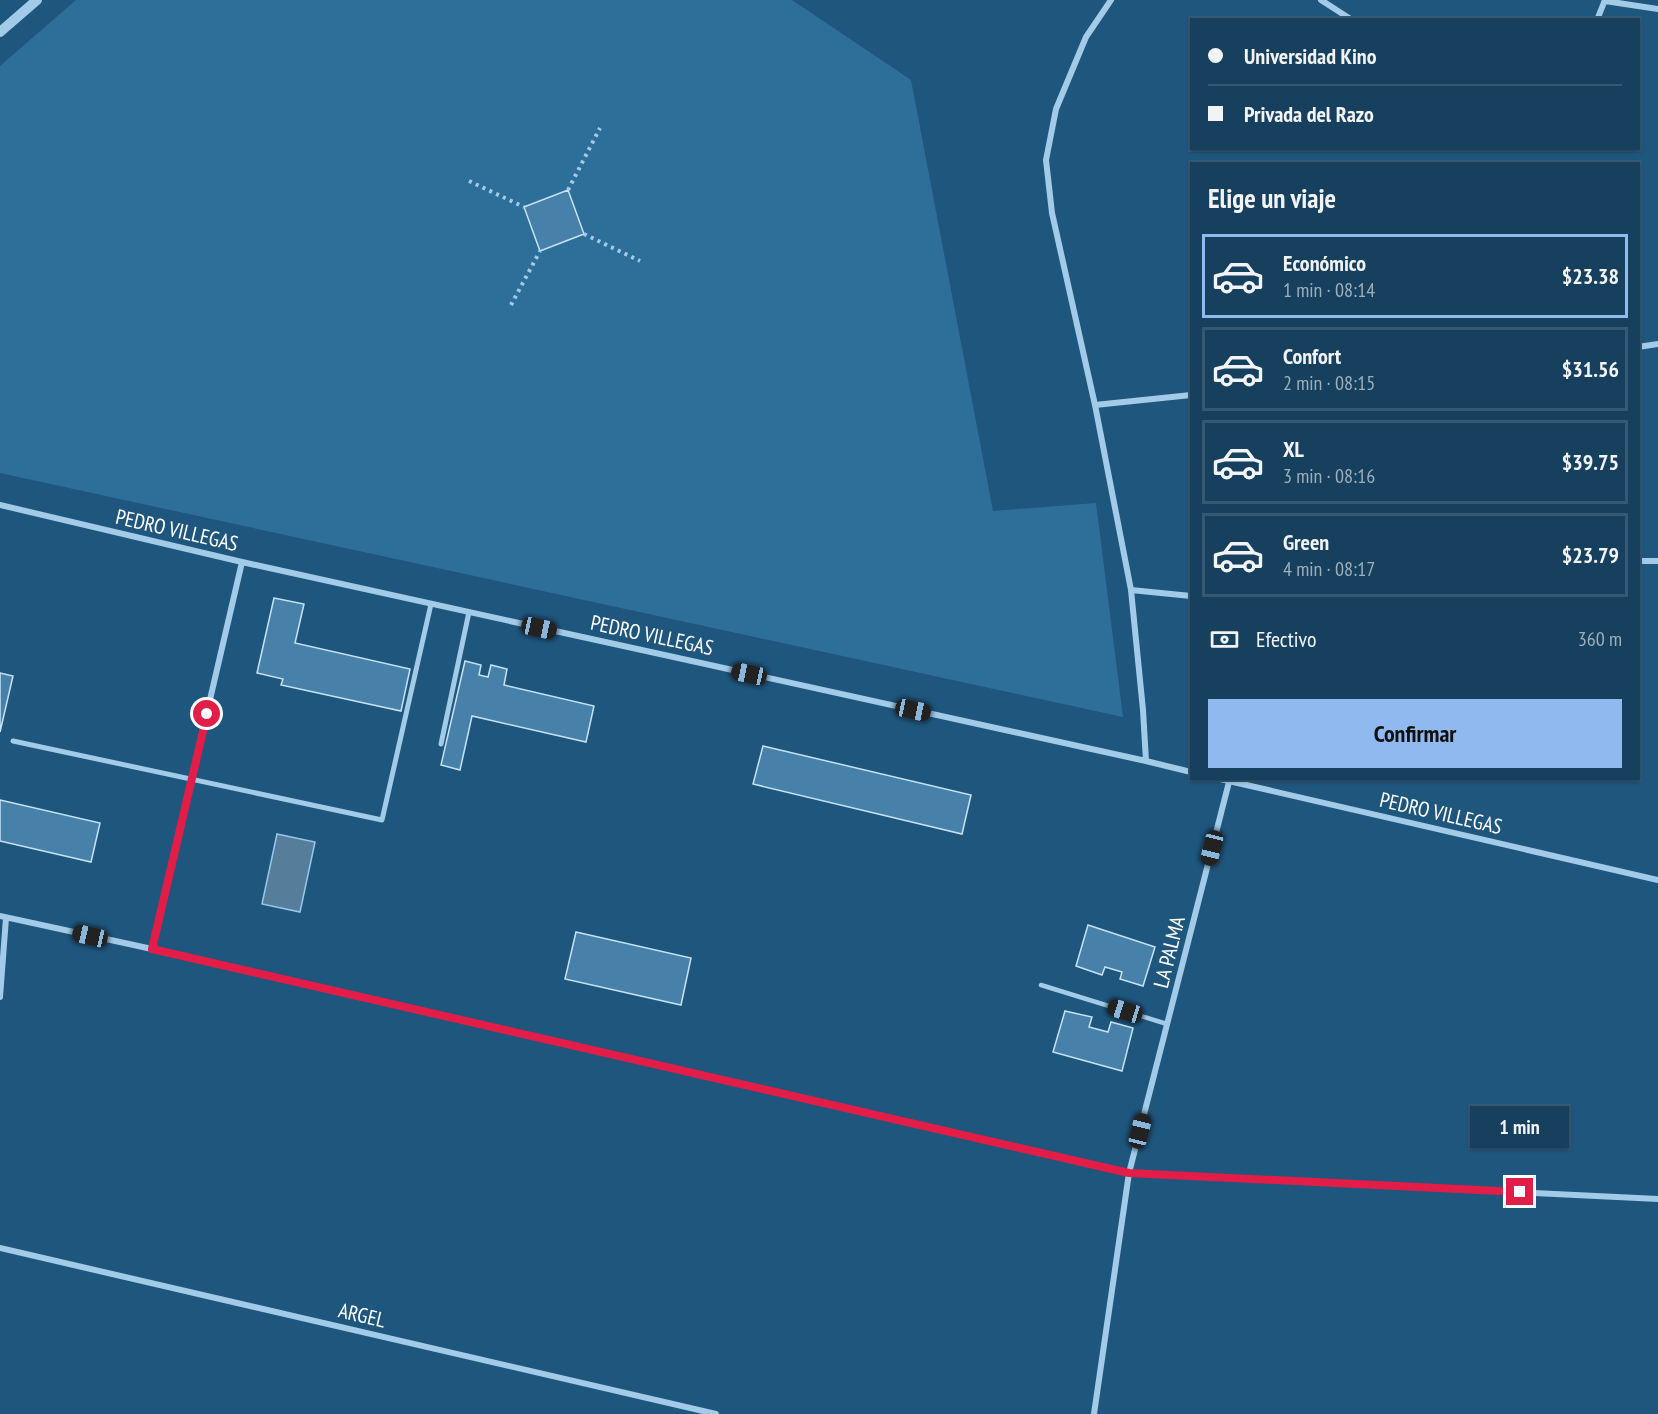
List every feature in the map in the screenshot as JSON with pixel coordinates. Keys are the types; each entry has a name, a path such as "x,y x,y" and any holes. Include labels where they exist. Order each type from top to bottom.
{"street":[{"path":"0,32 37,0"},
{"path":"1111,0 1086,37 1056,109 1046,160 1052,213 1095,405 1131,590 1146,761"},
{"path":"1321,0 1349,18"},
{"path":"1598,18 1605,1 1658,9"},
{"path":"1640,347 1658,344"},
{"path":"1095,405 1190,395"},
{"name":"PEDRO VILLEGAS","path":"0,505 243,562 1190,772"},
{"path":"1640,561 1658,561"},
{"path":"152,949 243,562"},
{"path":"1131,590 1190,596"},
{"path":"13,741 382,820 431,604"},
{"path":"441,744 469,612"},
{"name":"PEDRO VILLEGAS","path":"1222,780 1658,880"},
{"name":"LA PALMA","path":"1094,1414 1129,1173 1229,782"},
{"path":"0,997 3,917 152,949 1129,1173 1658,1199"},
{"name":"ARGEL","path":"0,1248 716,1414"}],"lane":[{"path":"1041,985 1167,1024"}],"path":[{"path":"568,190 600,128"},
{"path":"469,181 524,207"},
{"path":"584,234 640,261"},
{"path":"510,305 540,251"}],"shaded area":[{"path":"76,0 792,0 911,80 993,511 1096,503 1123,717 0,473 0,66"},
{"path":"277,834 315,842 300,912 262,904"}],"building":[{"path":"568,190 584,234 540,251 524,207"},
{"path":"274,598 304,604 295,643 410,669 401,711 281,685 283,679 257,673"},
{"path":"465,661 481,665 479,675 488,677 491,665 507,669 504,685 594,706 586,742 472,716 460,770 441,765"},
{"path":"0,673 13,676 0,732"},
{"path":"763,746 971,795 962,834 753,784"},
{"path":"0,800 100,823 91,862 0,841"},
{"path":"1088,925 1155,947 1143,986 1120,979 1122,972 1105,967 1102,975 1076,966"},
{"path":"576,932 691,958 681,1005 565,979"},
{"path":"1065,1011 1092,1017 1089,1027 1108,1032 1111,1022 1133,1028 1122,1071 1053,1052"}],"route":[{"path":"207,714 152,949 1129,1173 1520,1192"}]}
